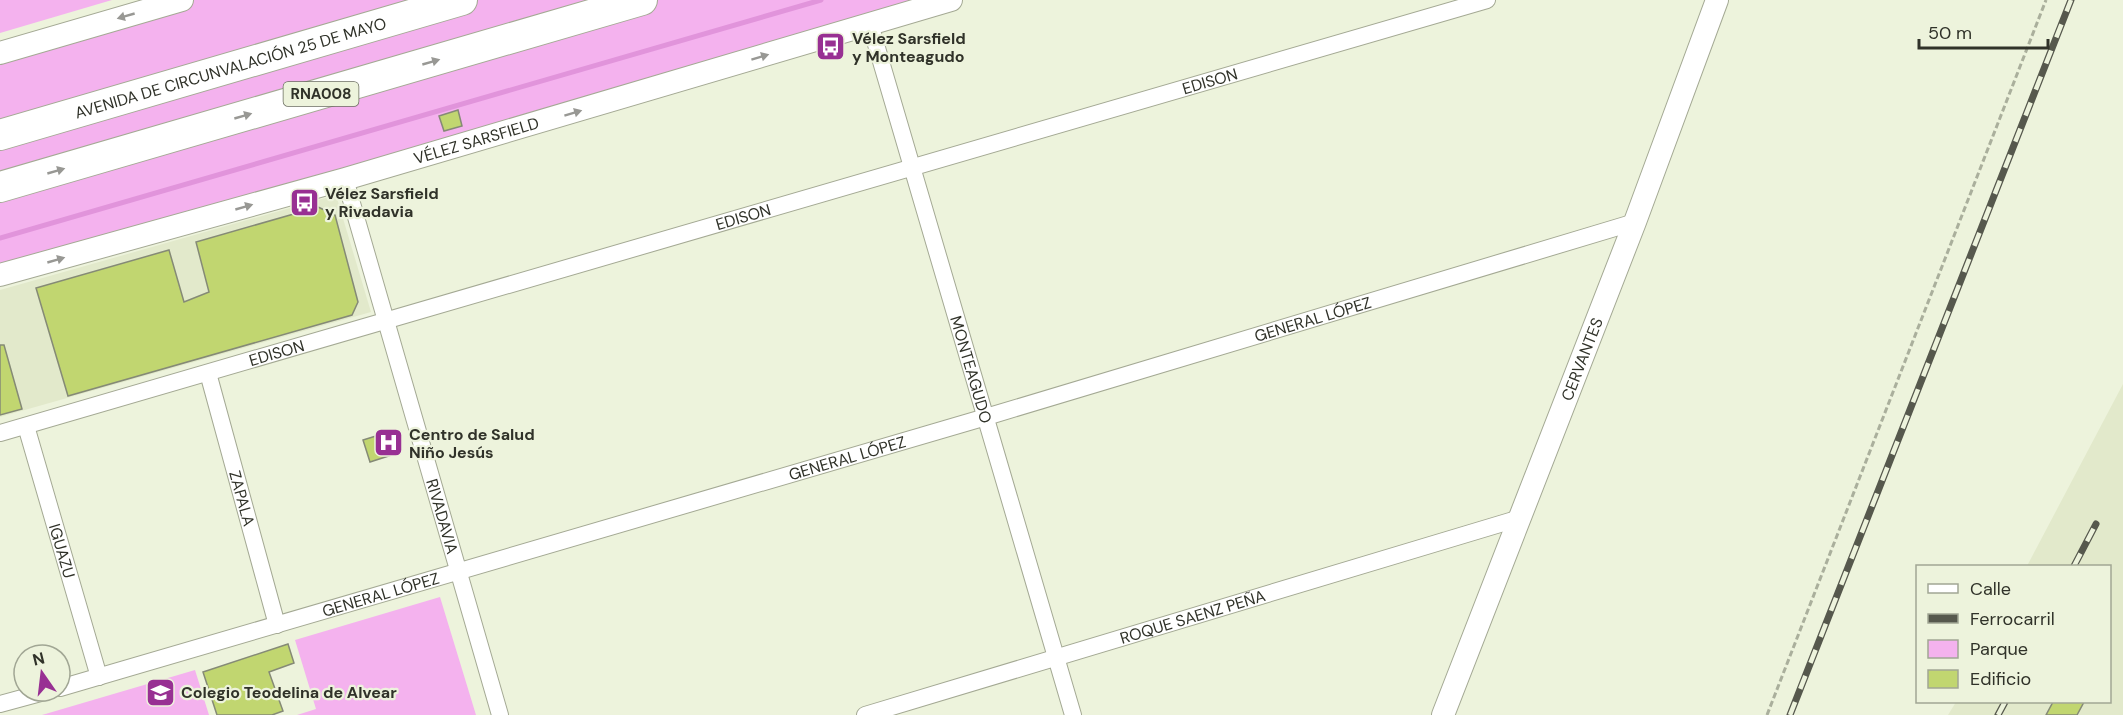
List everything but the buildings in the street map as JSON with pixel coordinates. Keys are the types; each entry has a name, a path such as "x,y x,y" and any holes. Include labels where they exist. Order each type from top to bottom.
{"highway":[{"name":"AVENIDA DE CIRCUNVALACIÓN 25 DE MAYO","path":"0,135 462,0"},
{"name":"RNA008","path":"0,187 642,0"}],"main road":[{"path":"0,53 182,0"},
{"name":"VÉLEZ SARSFIELD","path":"0,275 345,179 951,0"},
{"name":"CERVANTES","path":"1443,715 1635,222 1718,0"}],"street":[{"name":"EDISON","path":"0,433 1487,0"},
{"name":"MONTEAGUDO","path":"870,24 1074,715"},
{"name":"RIVADAVIA","path":"345,179 500,715"},
{"name":"GENERAL LÓPEZ","path":"72,684 986,417 1635,222"},
{"name":"ZAPALA","path":"208,373 277,625"},
{"name":"IGUAZU","path":"26,426 99,677"},
{"name":"ROQUE SAENZ PEÑA","path":"873,714 1520,519"}],"path":[{"path":"1767,715 2046,0"}],"shaded area":[{"path":"336,195 371,312 0,417 0,290"},
{"path":"2123,384 2123,715 1948,715 1955,703 2111,703 2111,565 2028,565"}],"green space":[{"path":"0,0 112,0 0,33"},
{"path":"182,0 951,0 0,275 0,53"},
{"path":"440,597 476,715 297,715 316,709 295,640"},
{"name":"Colegio Teodelina de Alvear","path":"195,670 209,715 42,715"}],"waterway":[{"path":"0,238 821,0"}],"railway":[{"path":"1790,715 2071,0"},
{"path":"2075,565 2096,524"},
{"path":"1998,715 2004,703"}],"place":[{"name":"Vélez Sarsfield y Monteagudo","path":"831,47"},
{"name":"Vélez Sarsfield y Rivadavia","path":"304,202"},
{"name":"Centro de Salud Niño Jesús","path":"388,443"},
{"name":"Colegio Teodelina de Alvear","path":"160,692"}]}
